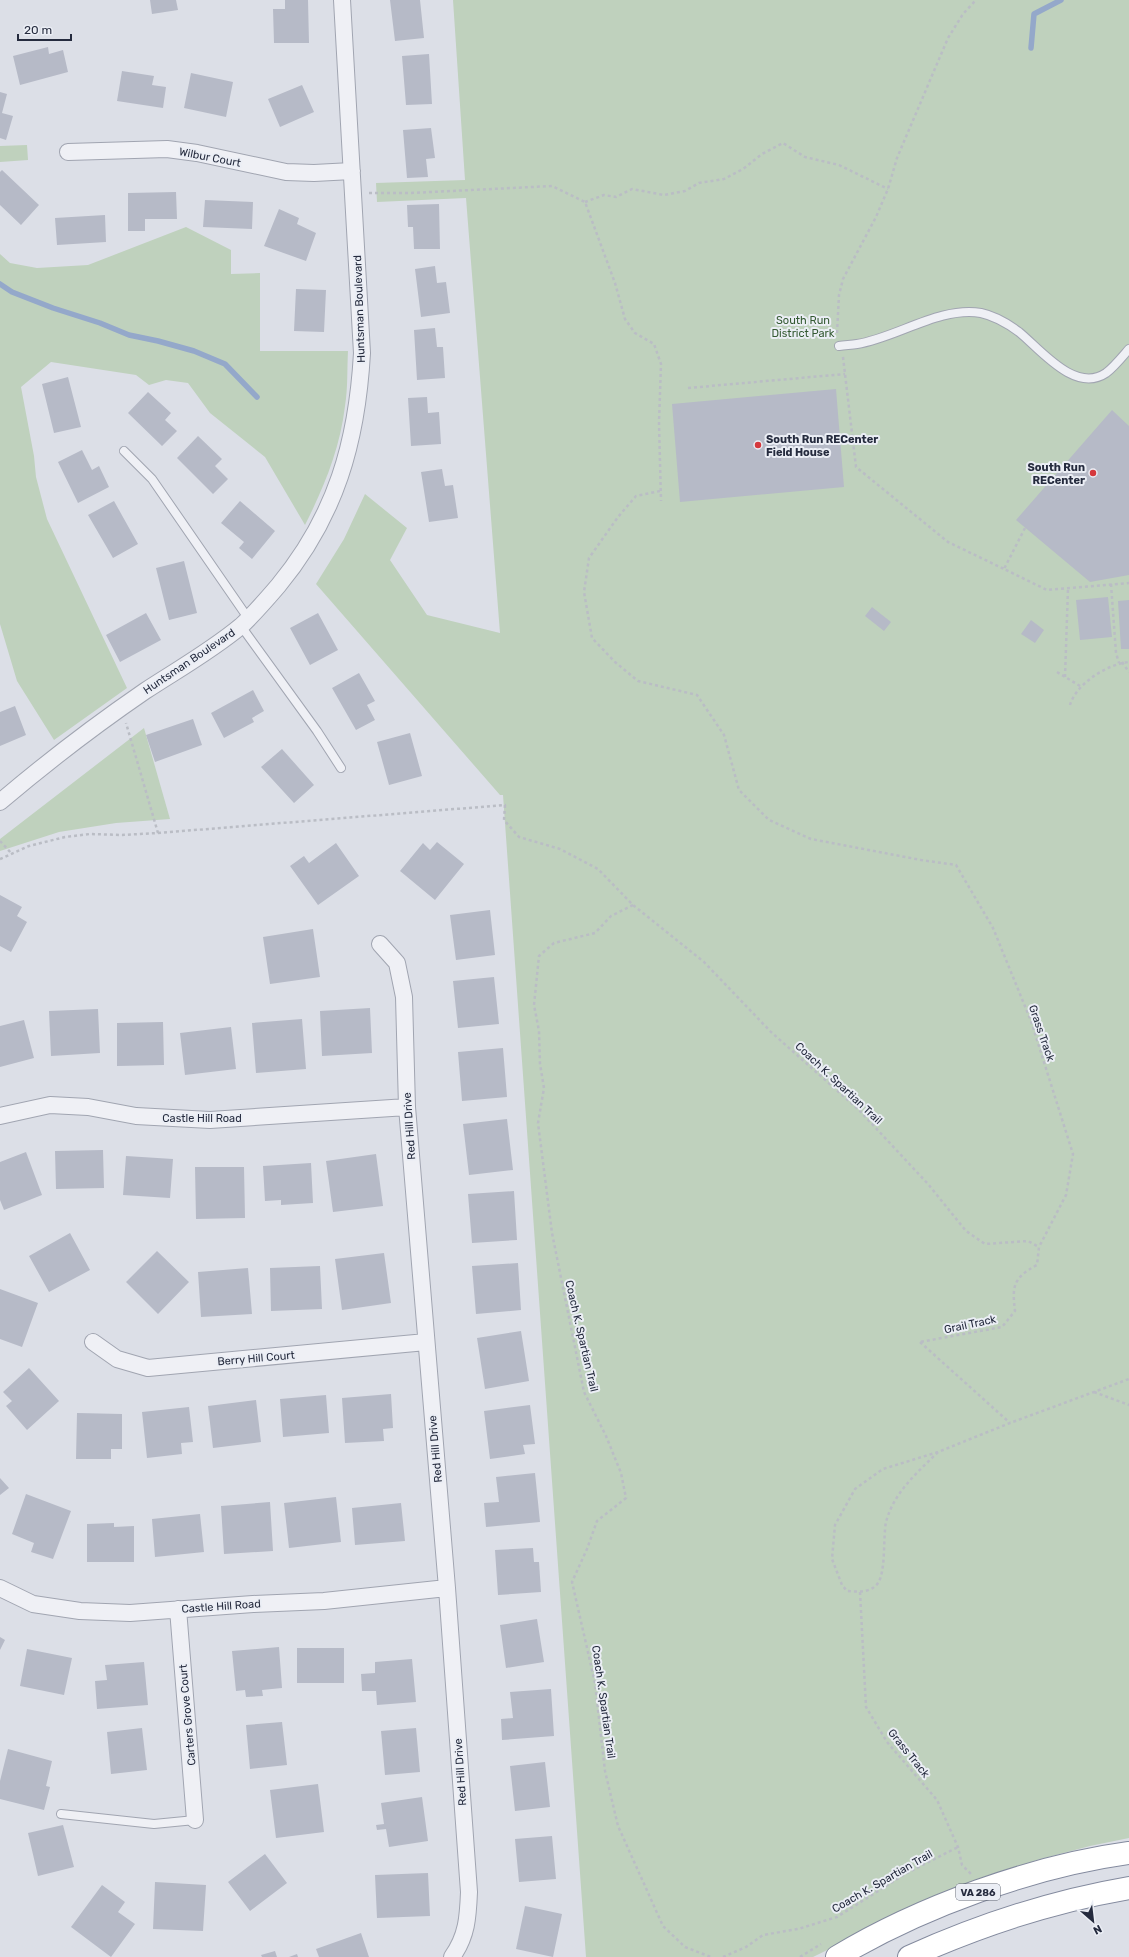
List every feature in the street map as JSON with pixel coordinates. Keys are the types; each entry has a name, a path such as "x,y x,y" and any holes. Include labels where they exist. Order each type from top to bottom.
{"highway":[{"name":"VA 286","path":"837,1957 907,1922 994,1886 1056,1868 1129,1853"},
{"path":"909,1957 968,1932 1022,1913 1080,1897 1129,1888"}],"street":[{"name":"Huntsman Boulevard","path":"0,802 83,734 121,707 210,650 245,622 295,564 315,532 337,484 353,432 360,392 362,353 342,0"},
{"name":"Wilbur Court","path":"68,152 166,149 197,153 286,172 314,173 352,171"},
{"name":"Red Hill Drive","path":"380,944 397,963 404,997 407,1107 447,1588 469,1892 468,1924 452,1957"},
{"name":"Castle Hill Road","path":"0,1116 50,1105 88,1107 136,1116 210,1120 407,1107"},
{"name":"Berry Hill Court","path":"93,1342 117,1359 148,1368 426,1342"},
{"name":"Castle Hill Road","path":"0,1588 33,1604 80,1611 130,1614 178,1609 324,1601 447,1588"},
{"name":"Carters Grove Court","path":"178,1609 195,1820"}],"lane":[{"path":"839,346 858,344 935,319 965,313 980,313 997,318 1018,331 1061,370 1084,378 1105,374 1129,349"},
{"name":"Huntsman Boulevard","path":"124,451 152,479 341,768"},
{"path":"61,1814 154,1824 195,1820"}],"path":[{"path":"976,0 963,14 948,38 897,158 888,189 867,236 844,279 840,290 837,329 845,374 856,467 948,542 1047,590 1129,583"},
{"path":"585,202 604,194 616,197 632,189 664,195 685,191 699,183 724,179 743,169 762,154 783,143 805,157 839,165 888,189"},
{"path":"353,192 411,194 552,186 585,202 615,283 625,319 635,333 654,344 661,364 659,423 661,501"},
{"path":"688,388 845,374"},
{"name":"Grass Track","path":"660,491 636,496 618,517 589,558 584,592 592,638 615,662 638,681 697,695 724,735 739,790 769,820 811,839 921,860 956,865 993,928 1031,1022 1073,1154 1066,1195 1039,1247"},
{"path":"1004,568 1025,528"},
{"path":"1111,584 1116,653 1121,663 1129,672"},
{"path":"1065,677 1068,588"},
{"path":"1070,705 1073,695 1080,686 1121,663 1129,662"},
{"path":"1057,672 1080,686"},
{"path":"0,859 29,846 90,834 122,835 158,832 121,707"},
{"name":"Coach K. Spartian Trail","path":"158,832 505,805 504,820 519,837 560,849 598,869 633,905 704,962 771,1032 859,1110 928,1184 966,1231 985,1244 1028,1241 1039,1247"},
{"path":"0,841 12,854"},
{"name":"Coach K. Spartian Trail","path":"633,905 611,916 595,933 554,943 539,956 534,1005 539,1031 540,1064 544,1088 538,1123 552,1233 564,1300 584,1392 606,1436 621,1474 626,1498 597,1521 588,1549 572,1582 595,1683 605,1771 618,1826 663,1926 685,1947 711,1957"},
{"name":"Grail Track","path":"1010,1423 920,1342 1002,1327 1015,1311 1013,1291 1015,1284 1026,1271 1037,1265 1039,1247"},
{"path":"938,1452 901,1489 886,1522 883,1561 879,1582 870,1589 860,1592 847,1591 842,1585 832,1560 835,1525 855,1489 883,1469 938,1452 1010,1423 1129,1379"},
{"path":"1092,1392 1129,1405"},
{"name":"Grass Track","path":"860,1592 866,1707 887,1742 937,1800 958,1847 962,1865 972,1874"},
{"name":"Coach K. Spartian Trail","path":"723,1957 746,1947 763,1935 798,1929 838,1918 905,1874 958,1847"}],"green space":[{"name":"South Run District Park","path":"453,0 1129,0 1129,1838 1090,1846 1037,1860 985,1878 911,1909 813,1957 586,1957 503,795 500,795 316,584 344,539 365,494 407,528 390,560 427,615 500,633 466,198 377,202 376,183 465,180"},
{"path":"27,145 28,160 0,162 0,146"},
{"path":"186,227 231,250 231,274 260,273 260,351 348,351 347,385 343,422 335,453 325,482 305,525 265,457 210,413 188,383 166,380 149,385 136,375 51,362 21,387 34,456 36,477 47,519 127,688 54,740 17,681 0,624 0,254 10,263 37,268 88,265"},
{"path":"144,728 170,819 116,823 59,832 0,851 0,839"}],"building":[{"path":"150,0 176,0 178,10 152,14"},
{"path":"285,0 308,0 309,43 274,43 273,9 285,9"},
{"path":"390,0 420,0 424,38 395,41"},
{"path":"48,47 49,54 63,50 68,72 20,85 13,56"},
{"path":"429,54 432,104 406,105 402,56"},
{"path":"122,71 154,76 152,85 166,87 163,108 117,101"},
{"path":"191,73 233,82 226,117 184,108"},
{"path":"302,85 314,112 280,127 268,99"},
{"path":"0,92 7,94 2,113 13,116 6,140 0,138"},
{"path":"431,128 435,158 426,159 428,177 407,178 403,130"},
{"path":"2,170 39,205 21,225 0,205 0,172"},
{"path":"176,192 177,219 145,219 145,231 128,231 128,193"},
{"path":"205,200 253,202 252,229 203,227"},
{"path":"439,204 440,249 414,249 413,227 408,227 407,205"},
{"path":"279,209 299,218 297,224 316,233 306,261 264,246"},
{"path":"105,215 106,242 57,245 55,218"},
{"path":"435,266 437,283 446,282 450,313 421,317 415,269"},
{"path":"296,289 326,290 324,332 294,331"},
{"path":"435,328 437,347 443,347 445,378 417,380 414,330"},
{"path":"68,377 81,427 54,433 42,384"},
{"name":"South Run RECenter Field House","path":"836,389 844,487 680,502 672,404"},
{"path":"148,392 171,413 165,420 177,431 162,446 128,413"},
{"path":"427,397 428,413 439,412 441,444 411,446 408,398"},
{"name":"South Run RECenter","path":"1112,410 1129,426 1129,575 1090,582 1016,520"},
{"path":"198,436 222,459 215,466 228,479 213,494 177,458"},
{"path":"82,450 92,470 99,466 109,487 78,503 58,462"},
{"path":"442,469 445,486 453,485 458,518 429,522 421,472"},
{"path":"114,501 138,544 113,558 88,515"},
{"path":"240,501 275,531 252,559 239,548 244,542 221,523"},
{"path":"184,561 197,613 169,620 156,568"},
{"path":"1108,597 1112,637 1080,640 1076,600"},
{"path":"1129,600 1129,649 1121,649 1118,601"},
{"path":"872,607 891,622 884,631 865,616"},
{"path":"146,613 161,640 120,662 106,635"},
{"path":"318,613 338,650 310,665 290,628"},
{"path":"1031,620 1044,630 1035,643 1021,634"},
{"path":"359,673 375,701 367,705 375,720 356,730 332,688"},
{"path":"253,690 264,711 252,718 254,722 224,738 211,713"},
{"path":"15,706 26,735 0,746 0,712"},
{"path":"193,719 202,745 155,762 146,735"},
{"path":"410,733 422,776 389,785 377,742"},
{"path":"282,749 314,785 294,803 261,767"},
{"path":"437,842 464,864 435,900 400,871 423,843 430,850"},
{"path":"336,843 359,876 318,905 290,866 304,856 309,863"},
{"path":"0,895 22,907 17,916 27,922 11,952 0,946"},
{"path":"490,910 495,955 456,960 450,915"},
{"path":"313,929 320,977 270,984 263,937"},
{"path":"494,977 499,1024 458,1028 453,981"},
{"path":"370,1008 372,1053 322,1056 320,1011"},
{"path":"98,1009 100,1053 51,1056 49,1011"},
{"path":"302,1019 306,1069 256,1073 252,1023"},
{"path":"24,1020 34,1058 0,1067 0,1026"},
{"path":"163,1022 164,1065 117,1066 117,1023"},
{"path":"231,1027 236,1069 185,1075 180,1033"},
{"path":"503,1048 507,1097 462,1101 458,1052"},
{"path":"507,1119 513,1170 469,1175 463,1124"},
{"path":"103,1150 104,1188 56,1189 55,1151"},
{"path":"26,1152 42,1195 4,1210 0,1200 0,1162"},
{"path":"376,1154 383,1206 333,1212 326,1161"},
{"path":"126,1156 173,1159 170,1198 123,1195"},
{"path":"311,1163 313,1203 281,1205 281,1200 265,1201 263,1166"},
{"path":"195,1167 244,1167 245,1218 196,1219"},
{"path":"514,1191 517,1240 472,1243 468,1194"},
{"path":"70,1233 90,1270 49,1292 29,1256"},
{"path":"157,1251 189,1282 158,1314 126,1282"},
{"path":"384,1253 391,1303 342,1310 335,1259"},
{"path":"518,1263 521,1310 476,1314 472,1266"},
{"path":"320,1266 322,1309 271,1311 270,1268"},
{"path":"248,1268 252,1314 201,1317 198,1272"},
{"path":"0,1289 38,1303 22,1347 0,1339"},
{"path":"521,1331 529,1381 485,1389 477,1338"},
{"path":"29,1368 59,1401 27,1430 6,1406 12,1401 3,1392"},
{"path":"391,1394 393,1428 383,1429 384,1441 345,1443 342,1398"},
{"path":"326,1395 329,1433 283,1437 280,1399"},
{"path":"256,1400 261,1442 213,1448 208,1406"},
{"path":"530,1405 535,1444 523,1445 525,1454 490,1459 484,1411"},
{"path":"189,1407 193,1442 181,1443 182,1454 147,1458 142,1412"},
{"path":"77,1413 122,1414 122,1449 111,1449 111,1459 76,1459"},
{"path":"535,1473 540,1522 486,1527 484,1503 499,1502 496,1477"},
{"path":"0,1478 9,1488 0,1495"},
{"path":"26,1494 71,1511 53,1559 31,1552 34,1543 12,1534"},
{"path":"336,1497 341,1542 289,1548 284,1503"},
{"path":"270,1502 273,1551 224,1554 221,1506"},
{"path":"401,1503 405,1541 355,1545 352,1508"},
{"path":"200,1514 204,1552 155,1557 152,1519"},
{"path":"114,1523 114,1527 134,1526 134,1562 87,1562 87,1524"},
{"path":"533,1548 534,1562 539,1562 541,1592 498,1595 495,1550"},
{"path":"537,1619 544,1662 506,1668 500,1625"},
{"path":"0,1637 5,1640 0,1650"},
{"path":"279,1647 282,1688 262,1690 263,1696 246,1697 245,1690 236,1691 232,1651"},
{"path":"297,1648 344,1648 344,1683 297,1683"},
{"path":"27,1649 72,1658 64,1695 20,1686"},
{"path":"412,1659 416,1702 377,1705 376,1691 362,1691 361,1674 375,1673 375,1662"},
{"path":"144,1662 148,1705 97,1709 95,1681 107,1680 105,1665"},
{"path":"551,1689 554,1736 502,1740 501,1719 513,1718 510,1692"},
{"path":"282,1722 287,1765 250,1769 246,1725"},
{"path":"142,1728 147,1770 111,1774 107,1732"},
{"path":"416,1728 420,1772 385,1775 381,1731"},
{"path":"8,1749 52,1761 46,1786 50,1787 44,1810 0,1799 0,1781"},
{"path":"545,1762 550,1807 515,1811 510,1766"},
{"path":"318,1784 324,1832 276,1838 270,1790"},
{"path":"422,1797 428,1841 389,1847 386,1829 377,1830 376,1825 384,1824 381,1803"},
{"path":"63,1825 74,1867 38,1876 28,1833"},
{"path":"552,1836 556,1879 519,1882 515,1839"},
{"path":"265,1854 287,1883 250,1911 228,1882"},
{"path":"428,1873 430,1916 377,1918 375,1875"},
{"path":"155,1882 206,1885 203,1931 153,1929"},
{"path":"102,1885 125,1902 118,1912 135,1924 111,1957 71,1927"},
{"path":"525,1906 562,1914 553,1957 516,1949"},
{"path":"361,1933 369,1957 319,1957 316,1949"},
{"path":"275,1951 277,1957 262,1957 261,1955"},
{"path":"297,1954 298,1957 289,1957"}],"waterway":[{"path":"1031,48 1034,14 1061,0"},
{"path":"0,284 12,292 53,308 100,323 129,335 194,351 225,364 257,397"}],"place":[{"name":"South Run RECenter Field House","path":"758,445"},
{"name":"South Run RECenter","path":"1093,473"}]}
